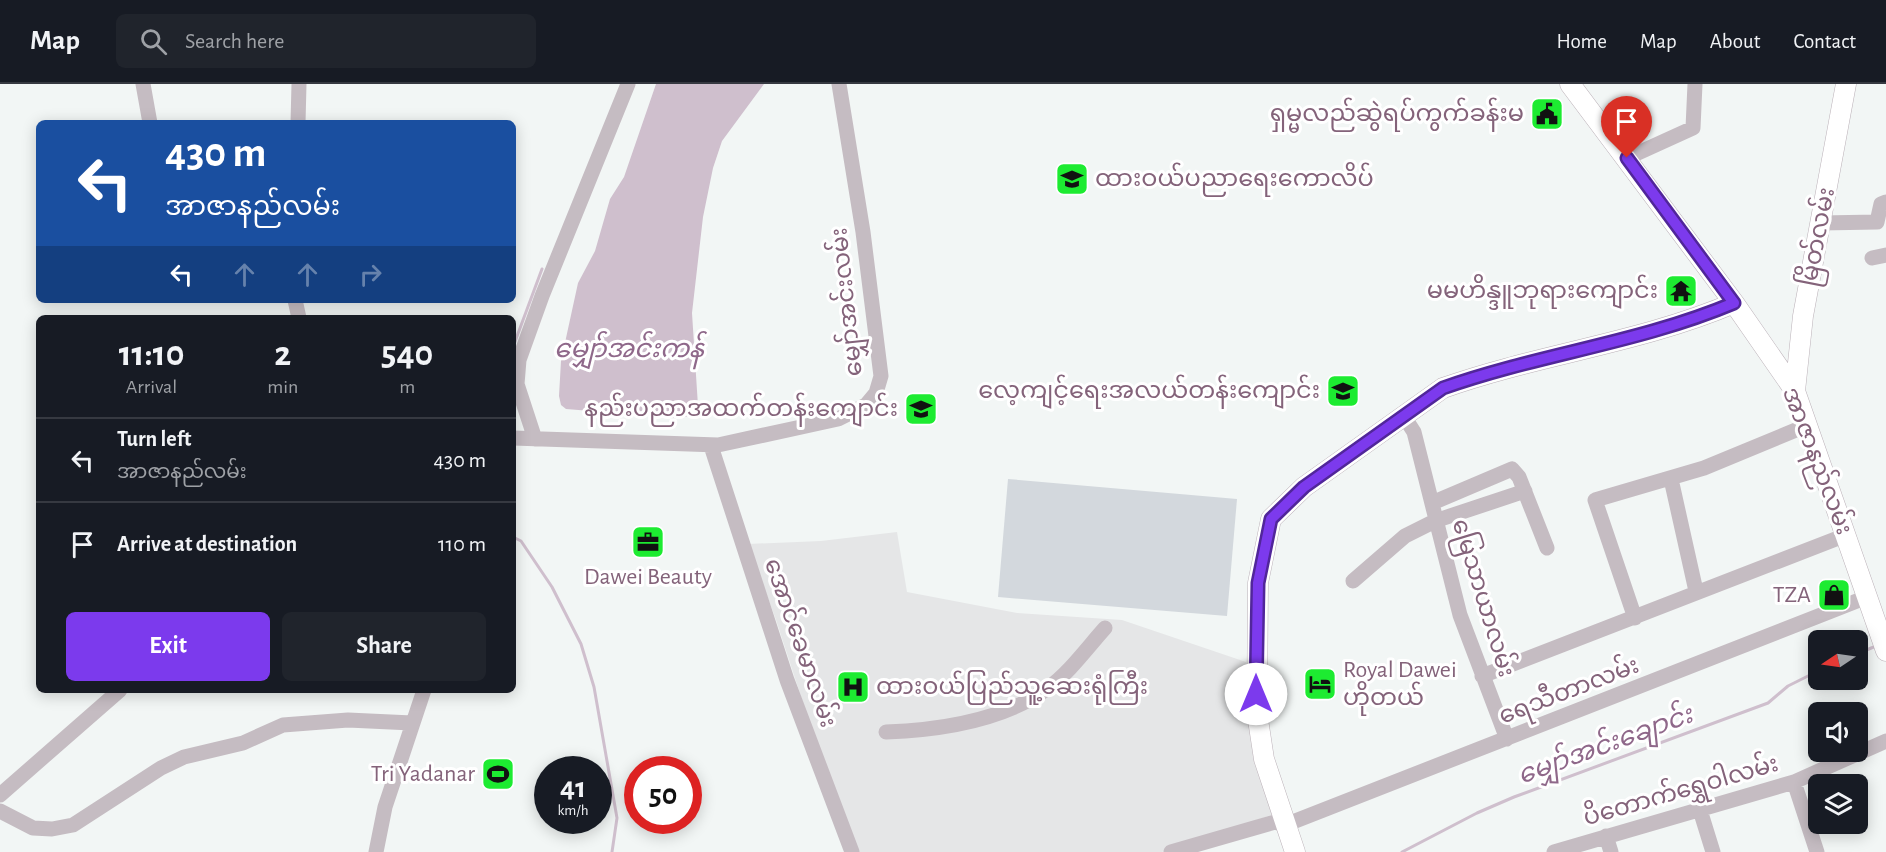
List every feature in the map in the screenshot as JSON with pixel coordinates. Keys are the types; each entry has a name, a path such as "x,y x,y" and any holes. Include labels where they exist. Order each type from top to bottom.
{"main road":[{"name":"အာဇာနည်လမ်း","path":"1570,84 1734,303 1795,391 1886,651"},
{"name":"မြိတ်လမ်း","path":"1795,391 1801,331 1846,84"},
{"path":"1295,852 1264,759 1257,713 1258,583 1271,519 1304,487 1443,388 1470,378 1635,338 1690,322 1734,303"},
{"path":"1765,348 1776,348 1788,344 1801,331"}],"street":[{"path":"143,84 149,120"},
{"path":"298,120 299,84"},
{"path":"535,439 517,384 519,360 542,296 628,84"},
{"name":"မျှော်အင်းလမ်း","path":"516,438 711,446 838,419 866,405 876,393 881,376 863,232 839,84"},
{"path":"1627,158 1694,128 1695,84"},
{"path":"1821,223 1877,222 1881,204 1886,202"},
{"name":"မြေသာယာလမ်း","path":"1403,415 1414,432 1460,615 1506,739"},
{"path":"1635,618 1595,500 1704,468 1808,425"},
{"name":"အောင်ခေမာလမ်း","path":"711,446 787,680 852,852"},
{"name":"မြေသာယာလမ်း","path":"1432,503 1512,469 1519,477 1548,548"},
{"path":"1671,479 1696,591"},
{"path":"1353,581 1405,536 1435,521 1525,491"},
{"path":"1482,676 1635,618 1696,591 1846,535"},
{"name":"ရေသီတာလမ်း","path":"1285,825 1867,597"},
{"path":"886,732 927,730 980,718 1020,704 1049,688 1105,628"},
{"path":"0,795 117,693"},
{"path":"376,852 385,807 423,693"},
{"path":"0,811 33,828 52,830 73,825 161,768 184,757 243,743 283,725 348,720 412,723"},
{"name":"ပိတောက်ရွှေဝါလမ်း","path":"1554,852 1794,782 1886,741"},
{"path":"1794,782 1817,852"},
{"path":"1700,810 1713,852"},
{"path":"1171,852 1275,822 1285,825"},
{"path":"1606,836 1611,852"}],"shaded area":[{"path":"1008,479 1237,499 1227,616 998,597"},
{"path":"897,532 907,592 1017,613 1122,620 1246,662 1250,697 1274,814 1162,852 858,852 825,770 776,620 748,544 821,541"}],"water":[{"name":"မျှော်အင်းကန်","path":"656,84 764,84 722,141 713,168 703,217 692,313 698,406 690,416 677,418 566,409 561,405 559,396 561,361 578,283 595,251 610,199 624,177"}],"waterway":[{"name":"မျှော်အင်းချောင်း","path":"516,339 542,269"},
{"name":"မျှော်အင်းချောင်း","path":"516,538 521,541 552,587 581,644 594,687 617,818 612,852"},
{"name":"မျှော်အင်းချောင်း","path":"1868,649 1876,646"},
{"name":"မျှော်အင်းချောင်း","path":"1402,852 1477,813 1514,797 1768,703 1788,686 1808,676"}],"place":[{"name":"ရှမ္မလည်ဆွဲရပ်ကွက်ခန်းမ","path":"1547,114"},
{"name":"ထားဝယ်ပညာရေးကောလိပ်","path":"1072,179"},
{"name":"မမဟိန္ဒူဘုရားကျောင်း","path":"1681,291"},
{"name":"လေ့ကျင့်ရေးအလယ်တန်းကျောင်း","path":"1343,391"},
{"name":"နည်းပညာအထက်တန်းကျောင်း","path":"921,409"},
{"name":"Dawei Beauty","path":"648,542"},
{"name":"TZA","path":"1834,595"},
{"name":"Royal Dawei ဟိုတယ်","path":"1320,684"},
{"name":"ထားဝယ်ပြည်သူ့ဆေးရုံကြီး","path":"853,687"},
{"name":"Tri Yadanar","path":"498,774"}],"route":[{"path":"1256,694 1258,583 1271,519 1304,487 1443,388 1470,378 1635,338 1690,322 1734,303 1627,158"}]}
